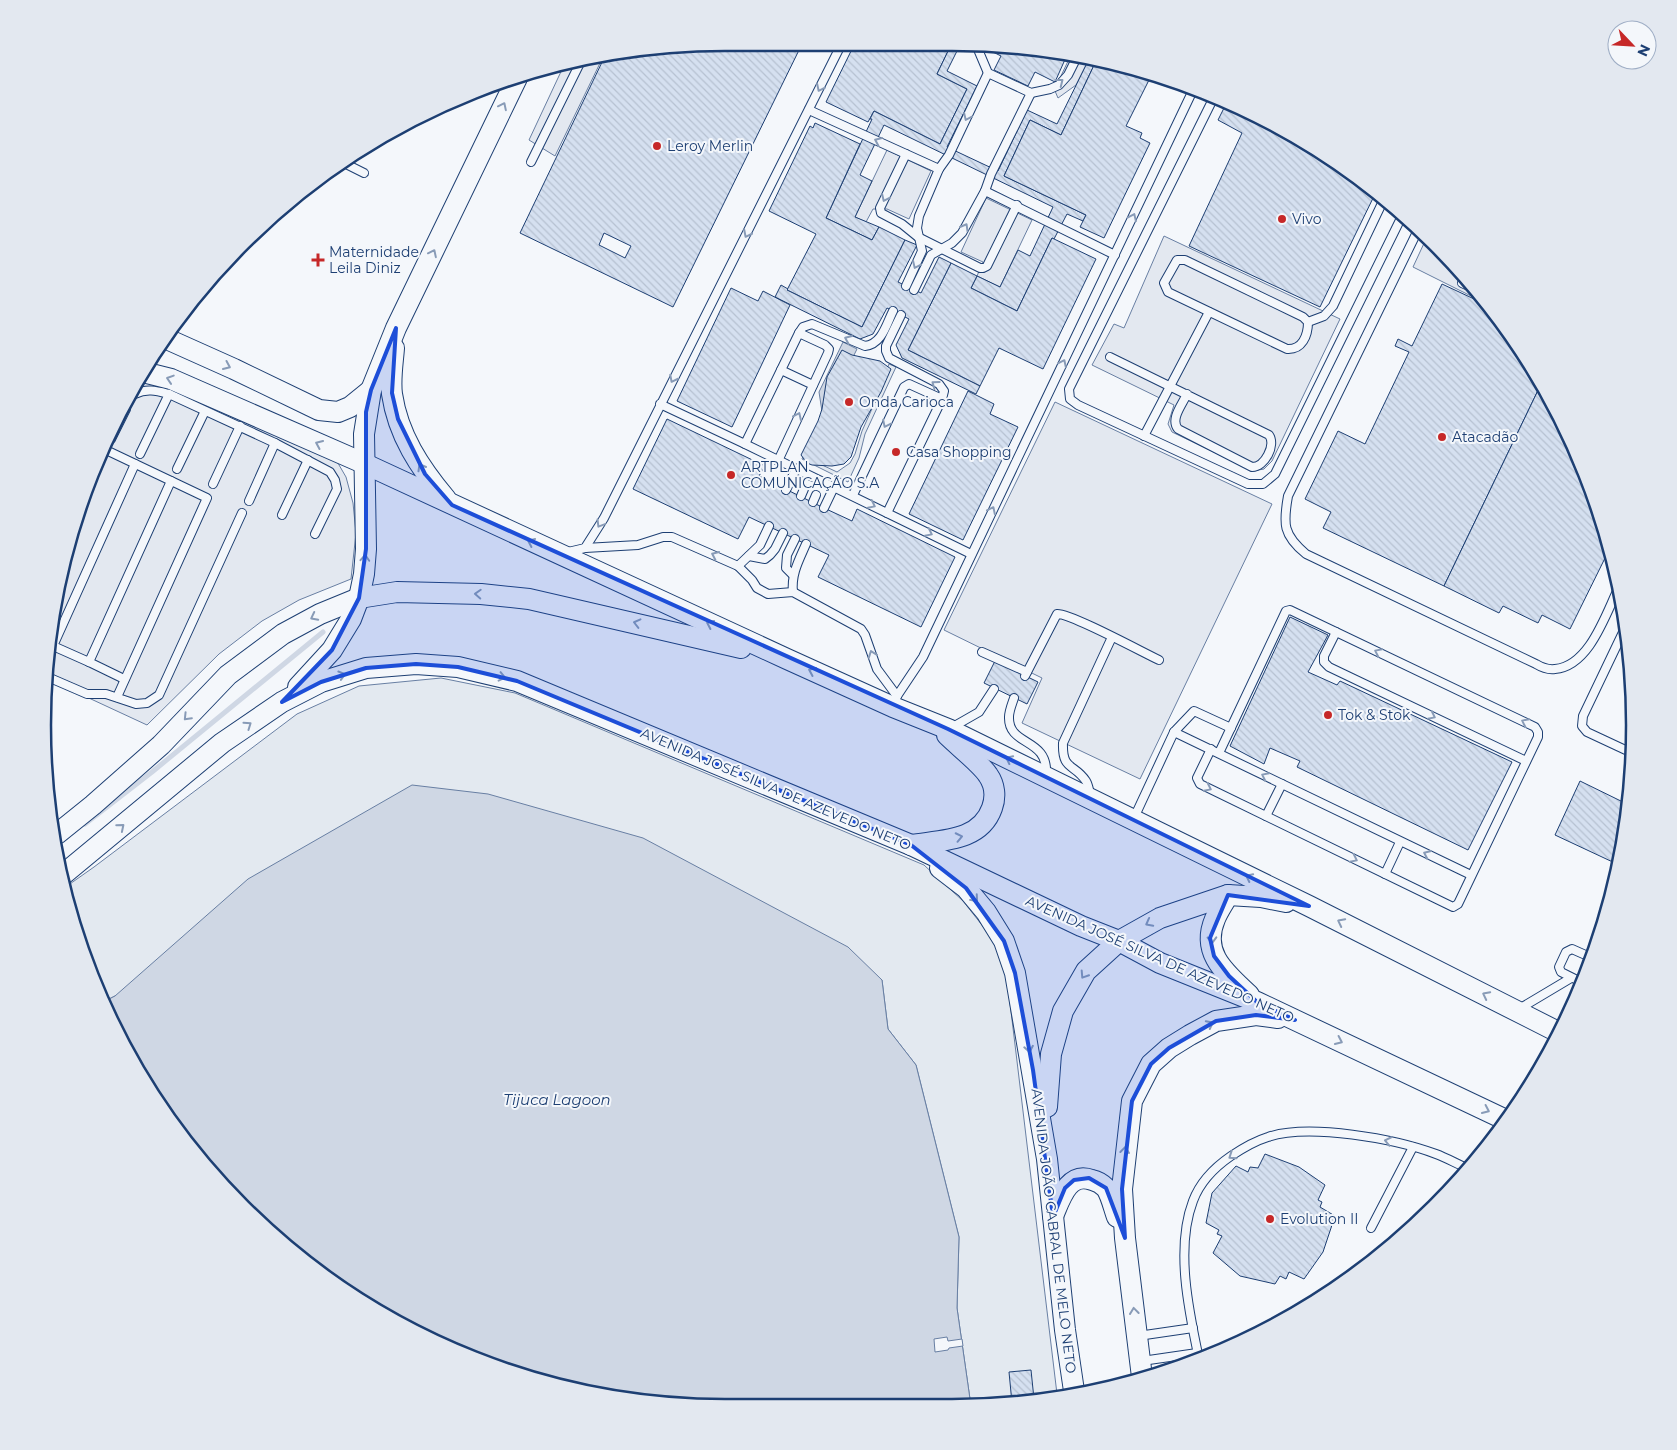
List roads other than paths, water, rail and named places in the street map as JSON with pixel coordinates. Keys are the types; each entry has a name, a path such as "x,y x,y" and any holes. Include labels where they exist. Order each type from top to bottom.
{"street":[{"path":"282,702 332,650 351,619 364,574 366,549 364,434 371,390 396,328 513,85"},
{"path":"396,328 392,392 398,418 407,442 425,474 452,505"},
{"path":"172,341 319,410 338,412 350,407 371,390"},
{"path":"151,374 171,379 213,408 364,463 558,555 787,659 895,701 942,727 1309,906 1553,1029"},
{"path":"60,832 161,745 228,675 283,634 320,614 358,598 397,592 481,594 529,599 787,659"},
{"name":"AVENIDA JOSÉ SILVA DE AZEVEDO NETO","path":"67,871 222,743 282,702 321,682 366,668 416,664 458,667 517,680 911,845 1074,922 1119,941 1160,963 1257,1002 1500,1117"},
{"path":"911,845 966,836 985,823 994,804 993,783 987,773 942,727"},
{"name":"AVENIDA JOÃO CABRAL DE MELO NETO","path":"911,845 966,888 986,912 1004,941 1015,973 1047,1159 1065,1330 1073,1388"},
{"path":"65,862 84,858"},
{"path":"1047,1159 1048,1092 1051,1054 1063,1011 1086,970 1119,941 1160,918 1228,895 1309,906"},
{"path":"1228,895 1214,920 1210,938 1214,956 1229,976 1257,1002"},
{"path":"1141,1369 1125,1238 1122,1188 1132,1101 1151,1064 1169,1048 1216,1021 1256,1015 1295,1020"},
{"path":"1053,1217 1065,1188 1074,1180 1089,1178 1099,1182 1106,1188 1125,1238"}],"lane":[{"path":"585,548 604,518 838,51"},
{"path":"979,52 988,73 1031,93 1059,85 1068,75 1075,63"},
{"path":"531,162 578,68"},
{"path":"988,73 950,155 939,169 919,216 917,228 922,251 910,288 932,255 952,243 962,233 985,191 991,174 1031,93"},
{"path":"558,555 585,548 638,544 663,537 672,537 738,566 757,588 768,594 793,592 861,629 877,669 895,701 923,657 1191,95"},
{"path":"1211,103 1069,389 1070,399 1078,405 1248,484 1263,484 1275,474 1399,221"},
{"path":"809,110 939,169"},
{"path":"906,154 880,208 882,213 906,227 918,237 980,268 987,266 1016,205"},
{"path":"350,166 364,173"},
{"path":"985,191 1115,255"},
{"path":"1308,322 1324,316 1333,306 1381,206"},
{"path":"1415,236 1288,496 1285,514 1287,531 1294,544 1306,554 1536,664 1554,670 1575,662 1584,653 1614,598"},
{"path":"1177,260 1184,260 1303,317 1308,322 1308,331 1300,346 1294,349 1287,349 1209,312 1168,292 1165,288 1164,283 1177,260"},
{"path":"745,444 803,328 812,324 865,346 873,345 878,341 892,311"},
{"path":"1144,436 1209,312"},
{"path":"887,513 942,399 944,391 939,384 889,358 886,346 901,315"},
{"path":"778,461 829,348 799,333"},
{"path":"1110,357 1170,385 1269,436 1272,444 1262,464 1258,467 1252,467 1178,429 1174,424 1174,419 1187,394"},
{"path":"781,370 813,385"},
{"path":"852,495 904,388 909,384 914,385 942,399"},
{"path":"140,391 155,390 213,408 240,426 330,472 335,480 337,489 315,534"},
{"path":"140,454 169,394"},
{"path":"660,404 971,554"},
{"path":"177,469 213,408"},
{"path":"213,484 240,426"},
{"path":"249,501 275,443"},
{"path":"110,452 207,498 116,697"},
{"path":"282,515 308,460"},
{"path":"57,636 135,464"},
{"path":"786,490 796,469"},
{"path":"88,662 171,481"},
{"path":"824,508 834,487"},
{"path":"53,679 87,694 106,694 136,704 147,703 159,695 242,513"},
{"path":"738,566 760,545 769,526"},
{"path":"749,556 765,559 770,555 782,533"},
{"path":"794,575 786,568 786,562 795,539"},
{"path":"793,592 792,582 806,544"},
{"path":"1210,749 1196,778 1197,782 1453,907 1458,904 1538,737 1538,732 1535,727 1290,610 1286,611 1219,753"},
{"path":"982,652 1026,674 1057,614 1061,614 1159,660"},
{"path":"1336,632 1324,656 1324,662 1329,667 1526,762"},
{"path":"1091,799 1085,780 1068,765 1062,756 1063,743 1112,637"},
{"path":"1620,638 1583,716 1582,726 1587,732 1625,750"},
{"path":"56,647 124,679"},
{"path":"942,727 979,712 994,688"},
{"path":"1014,698 1010,710 1010,722 1015,733 1040,750 1047,765 1046,777"},
{"path":"1133,820 1174,732 1194,710 1231,728"},
{"path":"1174,732 1471,875"},
{"path":"1266,816 1282,784"},
{"path":"1385,874 1400,842"},
{"path":"1575,980 1561,972 1559,967 1566,952 1572,949 1585,955"},
{"path":"1516,1011 1571,978"},
{"path":"1197,1352 1192,1328 1186,1274 1185,1243 1192,1203 1198,1188 1219,1164 1245,1147 1269,1136 1297,1132 1327,1132 1385,1140 1414,1147 1437,1154 1462,1166"},
{"path":"1371,1228 1414,1147"},
{"path":"1137,1336 1192,1328"},
{"path":"1141,1369 1171,1362"}],"water":[{"path":"843,342 857,349 823,418 819,392"},
{"name":"Tijuca Lagoon","path":"412,785 488,794 643,838 848,947 882,980 888,1029 916,1065 959,1237 957,1308 970,1398 725,1399 637,1393 594,1386 508,1363 427,1329 388,1308 315,1260 281,1232 249,1201 218,1169 190,1135 142,1062 110,999 248,879"}],"waterway":[{"path":"85,824 152,772 323,632"}],"place":[{"name":"Leroy Merlin","path":"657,146"},
{"name":"Vivo","path":"1282,219"},
{"name":"Maternidade Leila Diniz","path":"318,260"},
{"name":"Onda Carioca","path":"849,402"},
{"name":"Atacadão","path":"1442,437"},
{"name":"Casa Shopping","path":"896,452"},
{"name":"ARTPLAN COMUNICAÇÃO S.A","path":"731,475"},
{"name":"Tok & Stok","path":"1328,715"},
{"name":"Evolution II","path":"1270,1219"}]}
